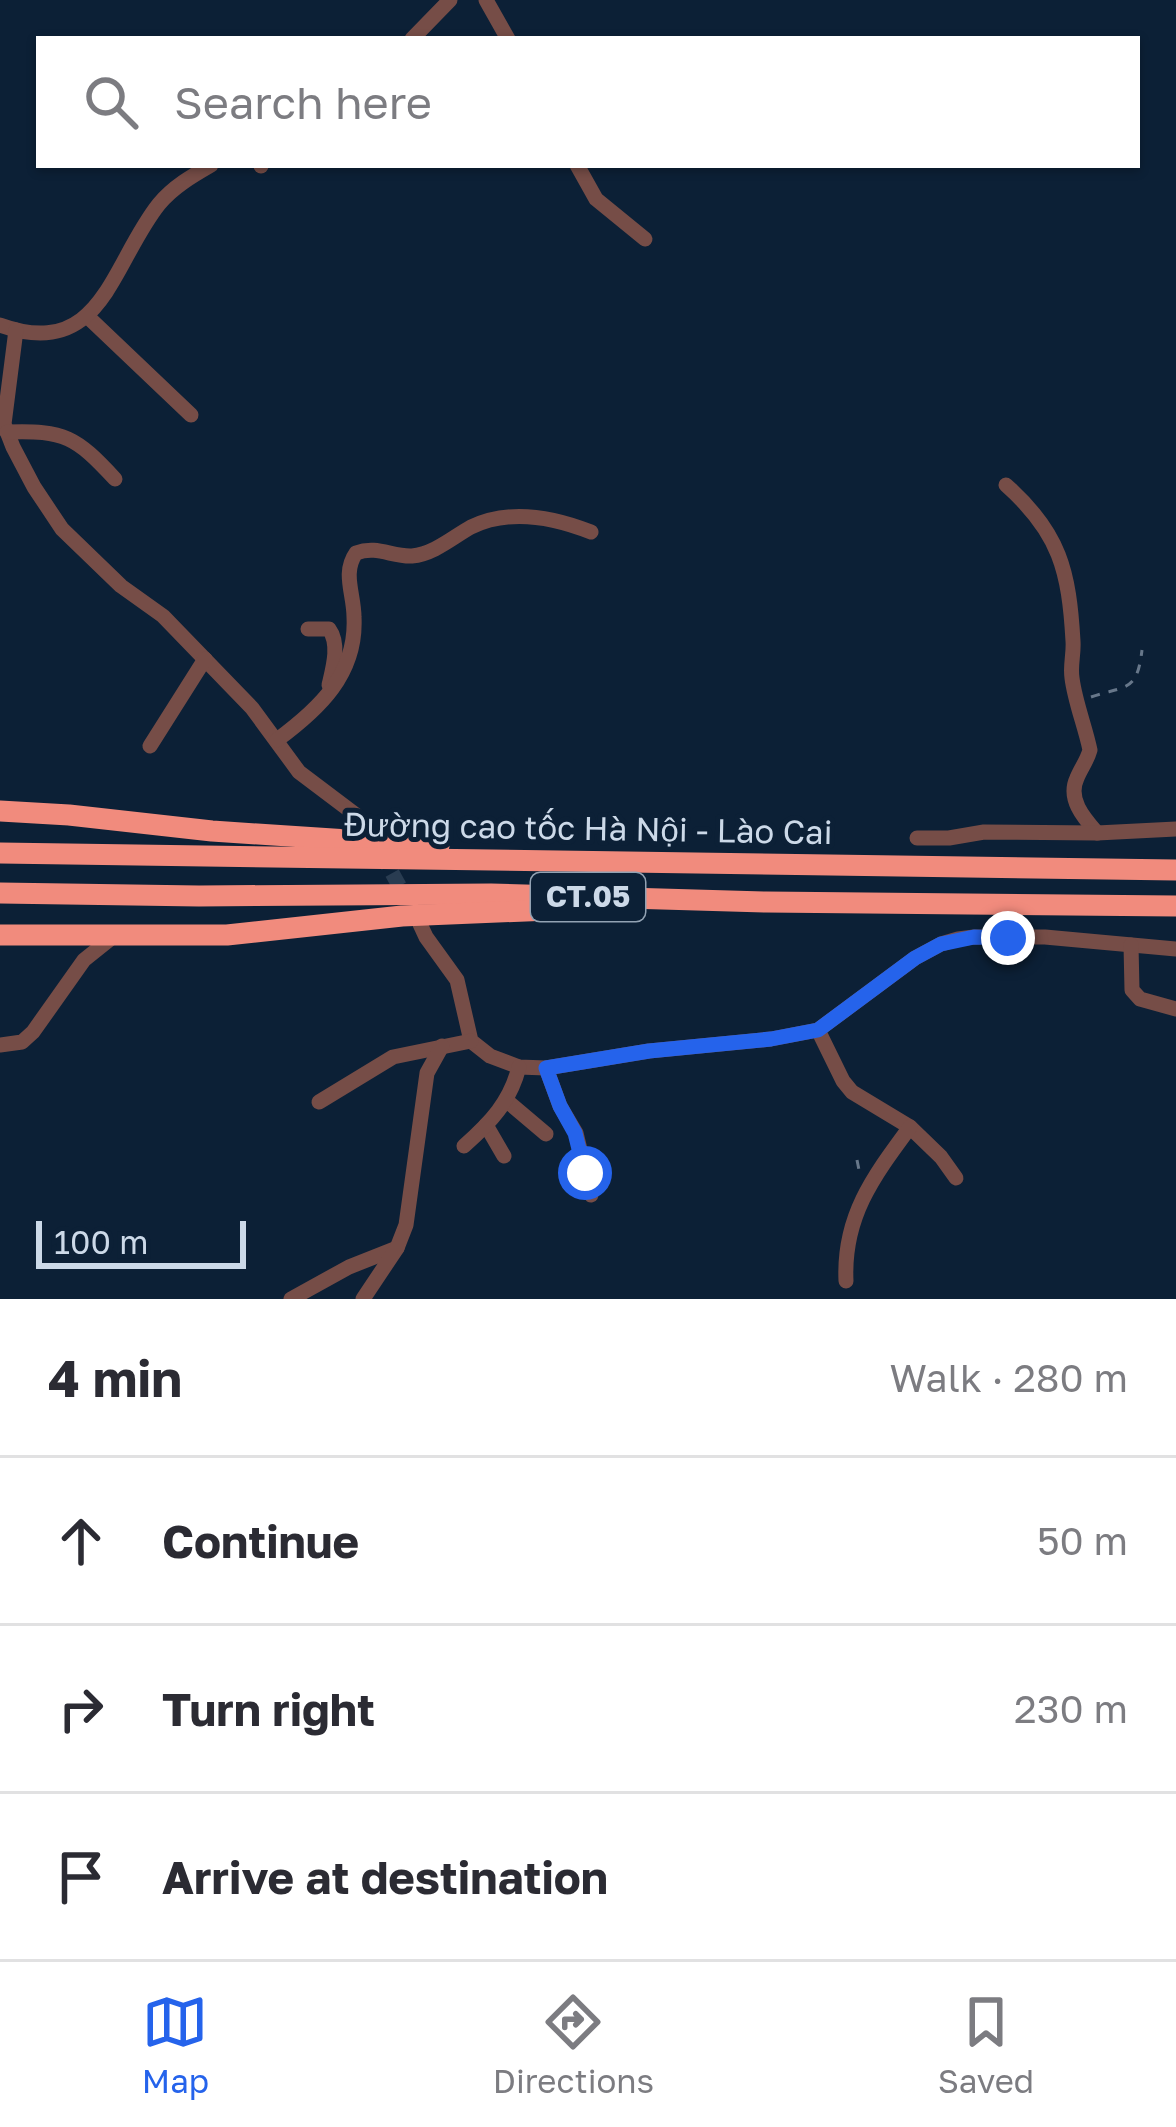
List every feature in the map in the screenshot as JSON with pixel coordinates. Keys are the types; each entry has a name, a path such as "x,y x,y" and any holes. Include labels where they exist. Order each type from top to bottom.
{"highway":[{"path":"0,812 584,860"},
{"name":"Đường cao tốc Hà Nội - Lào Cai","path":"0,853 1176,870"},
{"name":"Đường cao tốc Hà Nội - Lào Cai","path":"0,893 491,894 1176,906"},
{"path":"0,934 226,935 402,916 766,902"}],"street":[{"path":"415,36 450,0"},
{"path":"486,0 506,36"},
{"path":"206,168 158,206 88,317 52,332 8,328 7,432 34,487 62,529 121,586 163,616 228,681 278,740 298,772 356,815 367,829"},
{"path":"579,168 596,199 645,239"},
{"path":"88,317 190,415"},
{"path":"7,432 60,435 87,449 115,479"},
{"path":"1006,485 1043,525 1066,573 1072,679 1090,750 1074,794 1079,811 1096,833"},
{"path":"278,740 304,721 340,679 355,619 348,578 356,553 376,549 413,556 482,523 514,517 543,517 591,532"},
{"path":"308,629 329,629 334,635 333,669 325,699"},
{"path":"150,746 205,659"},
{"path":"917,838 984,832 1176,829"},
{"path":"420,924 457,980 471,1041 490,1056 518,1067 546,1068 818,1030 915,958 941,944 974,937 1176,949"},
{"path":"0,1046 22,1042 33,1033 83,960 114,936"},
{"path":"1131,945 1132,990 1140,999 1176,1009"},
{"path":"818,1030 852,1092 910,1127 956,1178"},
{"path":"319,1102 393,1057 471,1041"},
{"path":"363,1299 398,1249 410,1210 428,1072 442,1046"},
{"path":"464,1146 507,1101 518,1067"},
{"path":"546,1068 575,1133 591,1195"},
{"path":"507,1101 547,1134"},
{"path":"486,1125 504,1156"},
{"path":"846,1282 844,1256 855,1215 872,1180 910,1127"},
{"path":"291,1299 349,1267 398,1249"}],"path":[{"path":"1078,703 1134,682 1142,650"}],"tunnel":[{"path":"381,853 407,900"}],"route":[{"path":"585,1173 575,1133 546,1068 818,1030 941,944 974,937 1008,938"}]}
